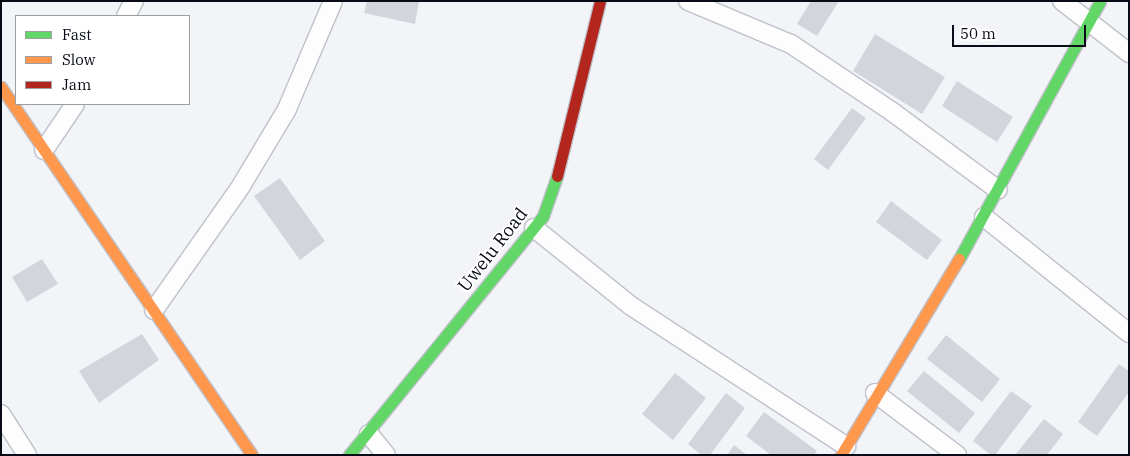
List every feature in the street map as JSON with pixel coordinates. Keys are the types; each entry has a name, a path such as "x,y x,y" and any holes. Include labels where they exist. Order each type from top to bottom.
{"street":[{"path":"127,15 134,1"},
{"path":"154,310 242,186 287,109 332,1"},
{"name":"Uwelu Road","path":"349,455 369,434 543,216 552,194 600,1"},
{"path":"688,1 791,44 894,113 998,190"},
{"path":"1062,1 1129,53"},
{"path":"534,228 631,306 843,450 984,217 1100,1"},
{"path":"1,87 252,455"},
{"path":"44,150 74,105"},
{"path":"984,217 1129,333"},
{"path":"876,393 957,455"},
{"path":"1,414 6,436 27,455"},
{"path":"369,434 386,455"}],"building":[{"path":"367,1 419,1 415,24 364,13"},
{"path":"811,1 839,1 817,36 797,24"},
{"path":"875,34 945,77 922,114 853,71"},
{"path":"957,81 1013,117 997,142 942,106"},
{"path":"852,108 866,118 828,170 814,159"},
{"path":"280,178 325,241 300,260 254,196"},
{"path":"891,201 942,240 927,260 876,222"},
{"path":"42,259 58,284 27,302 12,277"},
{"path":"142,334 159,360 99,403 79,371"},
{"path":"946,335 1000,379 982,402 927,359"},
{"path":"1119,364 1129,371 1129,392 1097,436 1078,422"},
{"path":"924,371 975,413 959,433 907,391"},
{"path":"675,373 706,398 673,440 642,414"},
{"path":"1011,391 1032,406 995,455 991,455 973,441"},
{"path":"726,393 745,408 710,455 701,455 688,444"},
{"path":"764,412 817,451 814,455 771,455 746,436"},
{"path":"1044,419 1063,434 1047,455 1015,455"},
{"path":"734,445 747,455 727,455"}],"traffic: fast":[{"path":"959,259 1100,1"},
{"path":"349,455 543,216 557,176"}],"traffic: slow":[{"path":"1,87 252,455"},
{"path":"841,455 959,259"}],"traffic: jam":[{"path":"557,176 600,1"}]}
